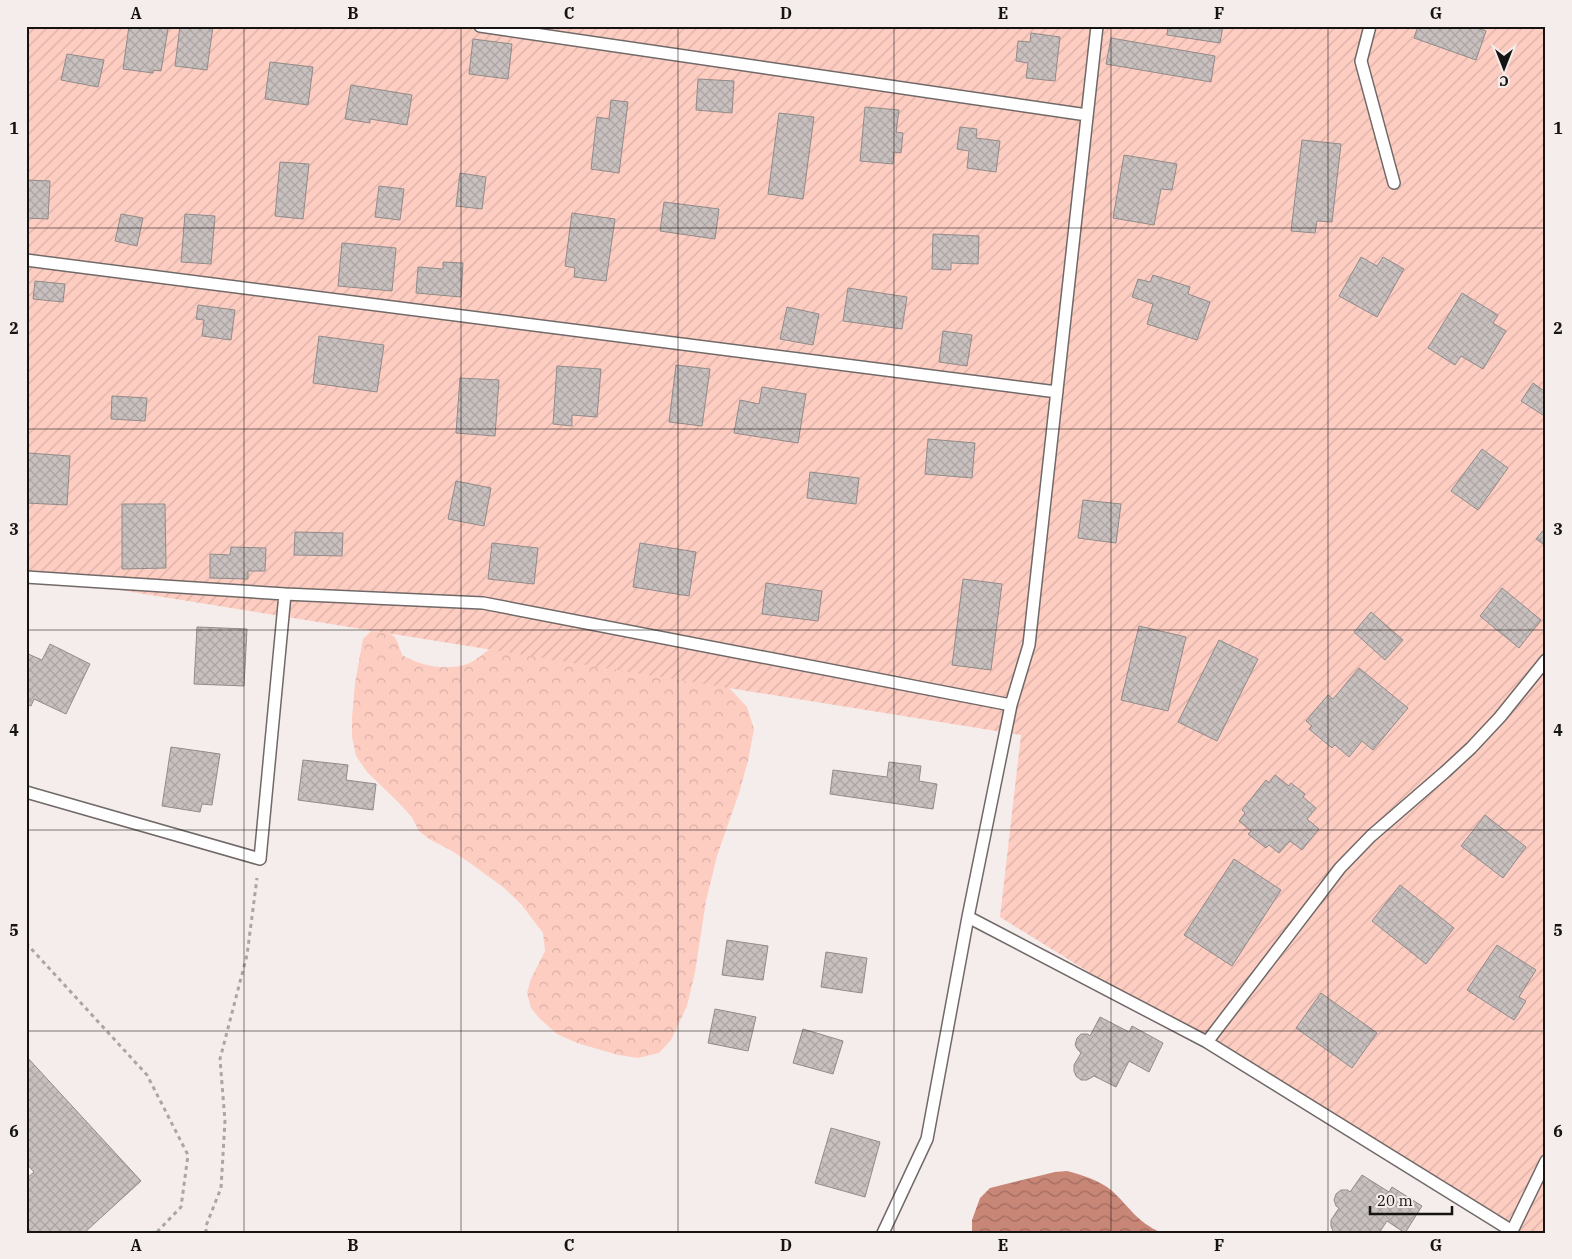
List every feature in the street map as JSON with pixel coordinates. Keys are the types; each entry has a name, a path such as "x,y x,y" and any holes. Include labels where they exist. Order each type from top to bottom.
{"lane":[{"path":"480,26 1087,115"},
{"path":"883,1233 928,1139 968,917 1011,705 1029,645 1097,26"},
{"path":"1370,26 1361,61 1394,183"},
{"path":"26,260 1057,392"},
{"path":"26,577 285,594 484,603 1011,705"},
{"path":"26,792 260,859 285,594"},
{"path":"1207,1042 1340,868 1371,836 1471,748 1500,717 1546,660"},
{"path":"968,917 1207,1042 1512,1232 1546,1161"}],"path":[{"path":"206,1233 206,1226 221,1188 225,1121 220,1059 247,955 260,859"},
{"path":"26,943 148,1075 188,1156 181,1207 156,1233"}],"green space":[{"path":"26,26 1546,26 1546,1233 1511,1233 1000,917 1021,735 26,575"},
{"path":"371,631 389,633 395,638 402,655 425,665 451,667 467,664 493,647 719,677 747,707 754,729 748,761 717,856 706,901 695,972 687,1006 671,1040 659,1053 638,1058 618,1055 577,1043 557,1034 539,1018 531,1008 527,993 531,979 545,951 543,933 521,904 503,887 452,851 429,839 419,831 411,816 367,772 356,756 352,737 355,683 363,639"}],"water":[{"path":"1067,1171 1090,1178 1106,1186 1139,1219 1162,1233 972,1233 972,1220 980,1198 990,1188 1055,1172"}],"building":[{"path":"129,26 168,29 161,71 153,70 153,73 123,69"},
{"path":"180,26 213,26 207,70 175,66"},
{"path":"1168,26 1223,26 1220,43 1167,35"},
{"path":"1418,26 1472,26 1486,31 1476,60 1414,38"},
{"path":"1031,33 1060,37 1055,81 1026,78 1028,63 1016,61 1018,41 1030,42"},
{"path":"1111,38 1215,56 1211,82 1106,64"},
{"path":"473,39 512,44 508,79 469,74"},
{"path":"67,54 104,60 98,87 61,80"},
{"path":"270,62 313,67 308,105 265,99"},
{"path":"698,79 734,81 732,113 696,110"},
{"path":"351,85 412,95 407,125 370,119 370,123 345,119"},
{"path":"611,100 628,102 619,173 591,169 597,117 609,119"},
{"path":"865,107 899,110 896,132 903,133 901,153 894,152 893,164 860,161"},
{"path":"779,113 814,117 803,199 768,194"},
{"path":"960,127 977,129 976,138 1000,141 996,172 967,168 969,151 957,149"},
{"path":"1302,140 1341,144 1332,222 1317,221 1315,233 1291,231"},
{"path":"1124,155 1177,164 1172,190 1161,189 1154,225 1113,218"},
{"path":"280,162 309,164 303,219 275,216"},
{"path":"460,173 486,177 482,209 456,206"},
{"path":"26,180 50,181 48,219 26,218"},
{"path":"379,186 404,189 400,220 375,217"},
{"path":"664,202 719,209 715,239 660,231"},
{"path":"572,213 615,219 606,281 574,277 575,268 565,266"},
{"path":"121,214 143,218 137,246 115,241"},
{"path":"185,214 215,216 211,264 181,262"},
{"path":"933,234 979,236 978,264 951,263 951,270 932,269"},
{"path":"342,243 396,248 392,291 338,286"},
{"path":"1361,257 1377,266 1383,257 1404,269 1377,317 1339,296"},
{"path":"443,262 463,263 461,297 416,293 418,267 443,269"},
{"path":"1153,275 1190,287 1188,294 1210,302 1197,340 1147,324 1153,304 1132,297 1138,279 1150,282"},
{"path":"35,281 65,284 63,302 33,299"},
{"path":"848,288 907,297 902,329 843,321"},
{"path":"1462,293 1498,315 1493,323 1506,331 1483,369 1461,356 1455,365 1428,348"},
{"path":"198,305 235,310 231,340 202,336 204,320 196,319"},
{"path":"787,307 819,314 813,345 780,339"},
{"path":"943,331 972,335 967,366 939,362"},
{"path":"319,336 384,345 377,392 313,383"},
{"path":"676,365 710,369 702,426 669,422"},
{"path":"557,366 601,369 597,417 572,415 572,426 553,424"},
{"path":"460,378 499,380 495,436 456,433"},
{"path":"1533,383 1543,390 1546,386 1546,417 1521,401"},
{"path":"762,387 806,394 798,443 734,433 740,400 759,404"},
{"path":"112,396 147,398 145,421 111,419"},
{"path":"928,439 975,443 972,478 925,474"},
{"path":"1482,449 1508,468 1478,510 1451,491"},
{"path":"28,453 70,456 67,505 26,503"},
{"path":"810,472 859,478 856,504 807,498"},
{"path":"456,481 491,488 484,526 448,519"},
{"path":"1083,500 1121,504 1116,543 1078,538"},
{"path":"122,504 165,504 166,568 122,569"},
{"path":"1546,527 1546,546 1536,539"},
{"path":"295,532 343,533 342,556 294,555"},
{"path":"492,543 538,548 534,584 488,579"},
{"path":"640,543 696,552 689,596 633,587"},
{"path":"231,547 266,548 265,571 248,571 248,579 210,578 210,554 230,555"},
{"path":"963,579 1002,584 991,670 952,665"},
{"path":"766,583 822,591 818,621 762,614"},
{"path":"1502,588 1541,620 1519,648 1480,616"},
{"path":"1371,612 1403,640 1385,660 1354,632"},
{"path":"1139,626 1186,637 1168,711 1121,700"},
{"path":"197,627 247,629 244,686 194,684"},
{"path":"1219,640 1258,659 1217,741 1178,722"},
{"path":"50,644 90,664 66,714 34,699 31,706 26,704 26,653 42,660"},
{"path":"1359,668 1408,708 1373,750 1362,741 1349,757 1335,745 1332,748 1309,729 1312,726 1306,721 1328,695 1333,699"},
{"path":"171,747 220,754 212,805 202,804 200,812 162,806"},
{"path":"303,760 348,765 346,780 376,784 373,810 298,800"},
{"path":"889,762 921,766 919,781 937,784 933,809 830,794 833,770 887,777"},
{"path":"1275,775 1289,786 1291,783 1305,794 1303,797 1316,808 1307,819 1319,829 1302,850 1290,841 1279,853 1269,845 1266,848 1248,834 1251,831 1239,821 1245,813 1242,810 1266,780 1269,783"},
{"path":"1485,815 1526,847 1503,878 1461,846"},
{"path":"1234,859 1281,890 1232,966 1184,935"},
{"path":"1400,885 1454,928 1426,964 1372,921"},
{"path":"727,940 768,946 763,980 722,975"},
{"path":"1497,945 1536,970 1519,997 1526,1001 1514,1020 1467,990"},
{"path":"826,952 867,958 862,993 821,987"},
{"path":"1321,993 1377,1033 1352,1068 1296,1028"},
{"path":"715,1009 756,1017 748,1051 708,1043"},
{"path":"1100,1017 1129,1032 1132,1026 1163,1043 1149,1072 1129,1061 1116,1087 1094,1076 1087,1080 1081,1080 1076,1076 1074,1065 1081,1053 1075,1045 1077,1038 1081,1034 1088,1034 1090,1036"},
{"path":"803,1029 843,1041 833,1074 793,1063"},
{"path":"26,1056 141,1181 84,1233 26,1233 26,1179 34,1172 26,1163"},
{"path":"831,1128 880,1142 865,1197 815,1183"},
{"path":"1362,1175 1389,1192 1392,1187 1422,1206 1405,1233 1387,1221 1379,1233 1335,1233 1333,1231 1331,1220 1339,1208 1334,1200 1336,1194 1341,1190 1348,1190 1350,1192"}]}
